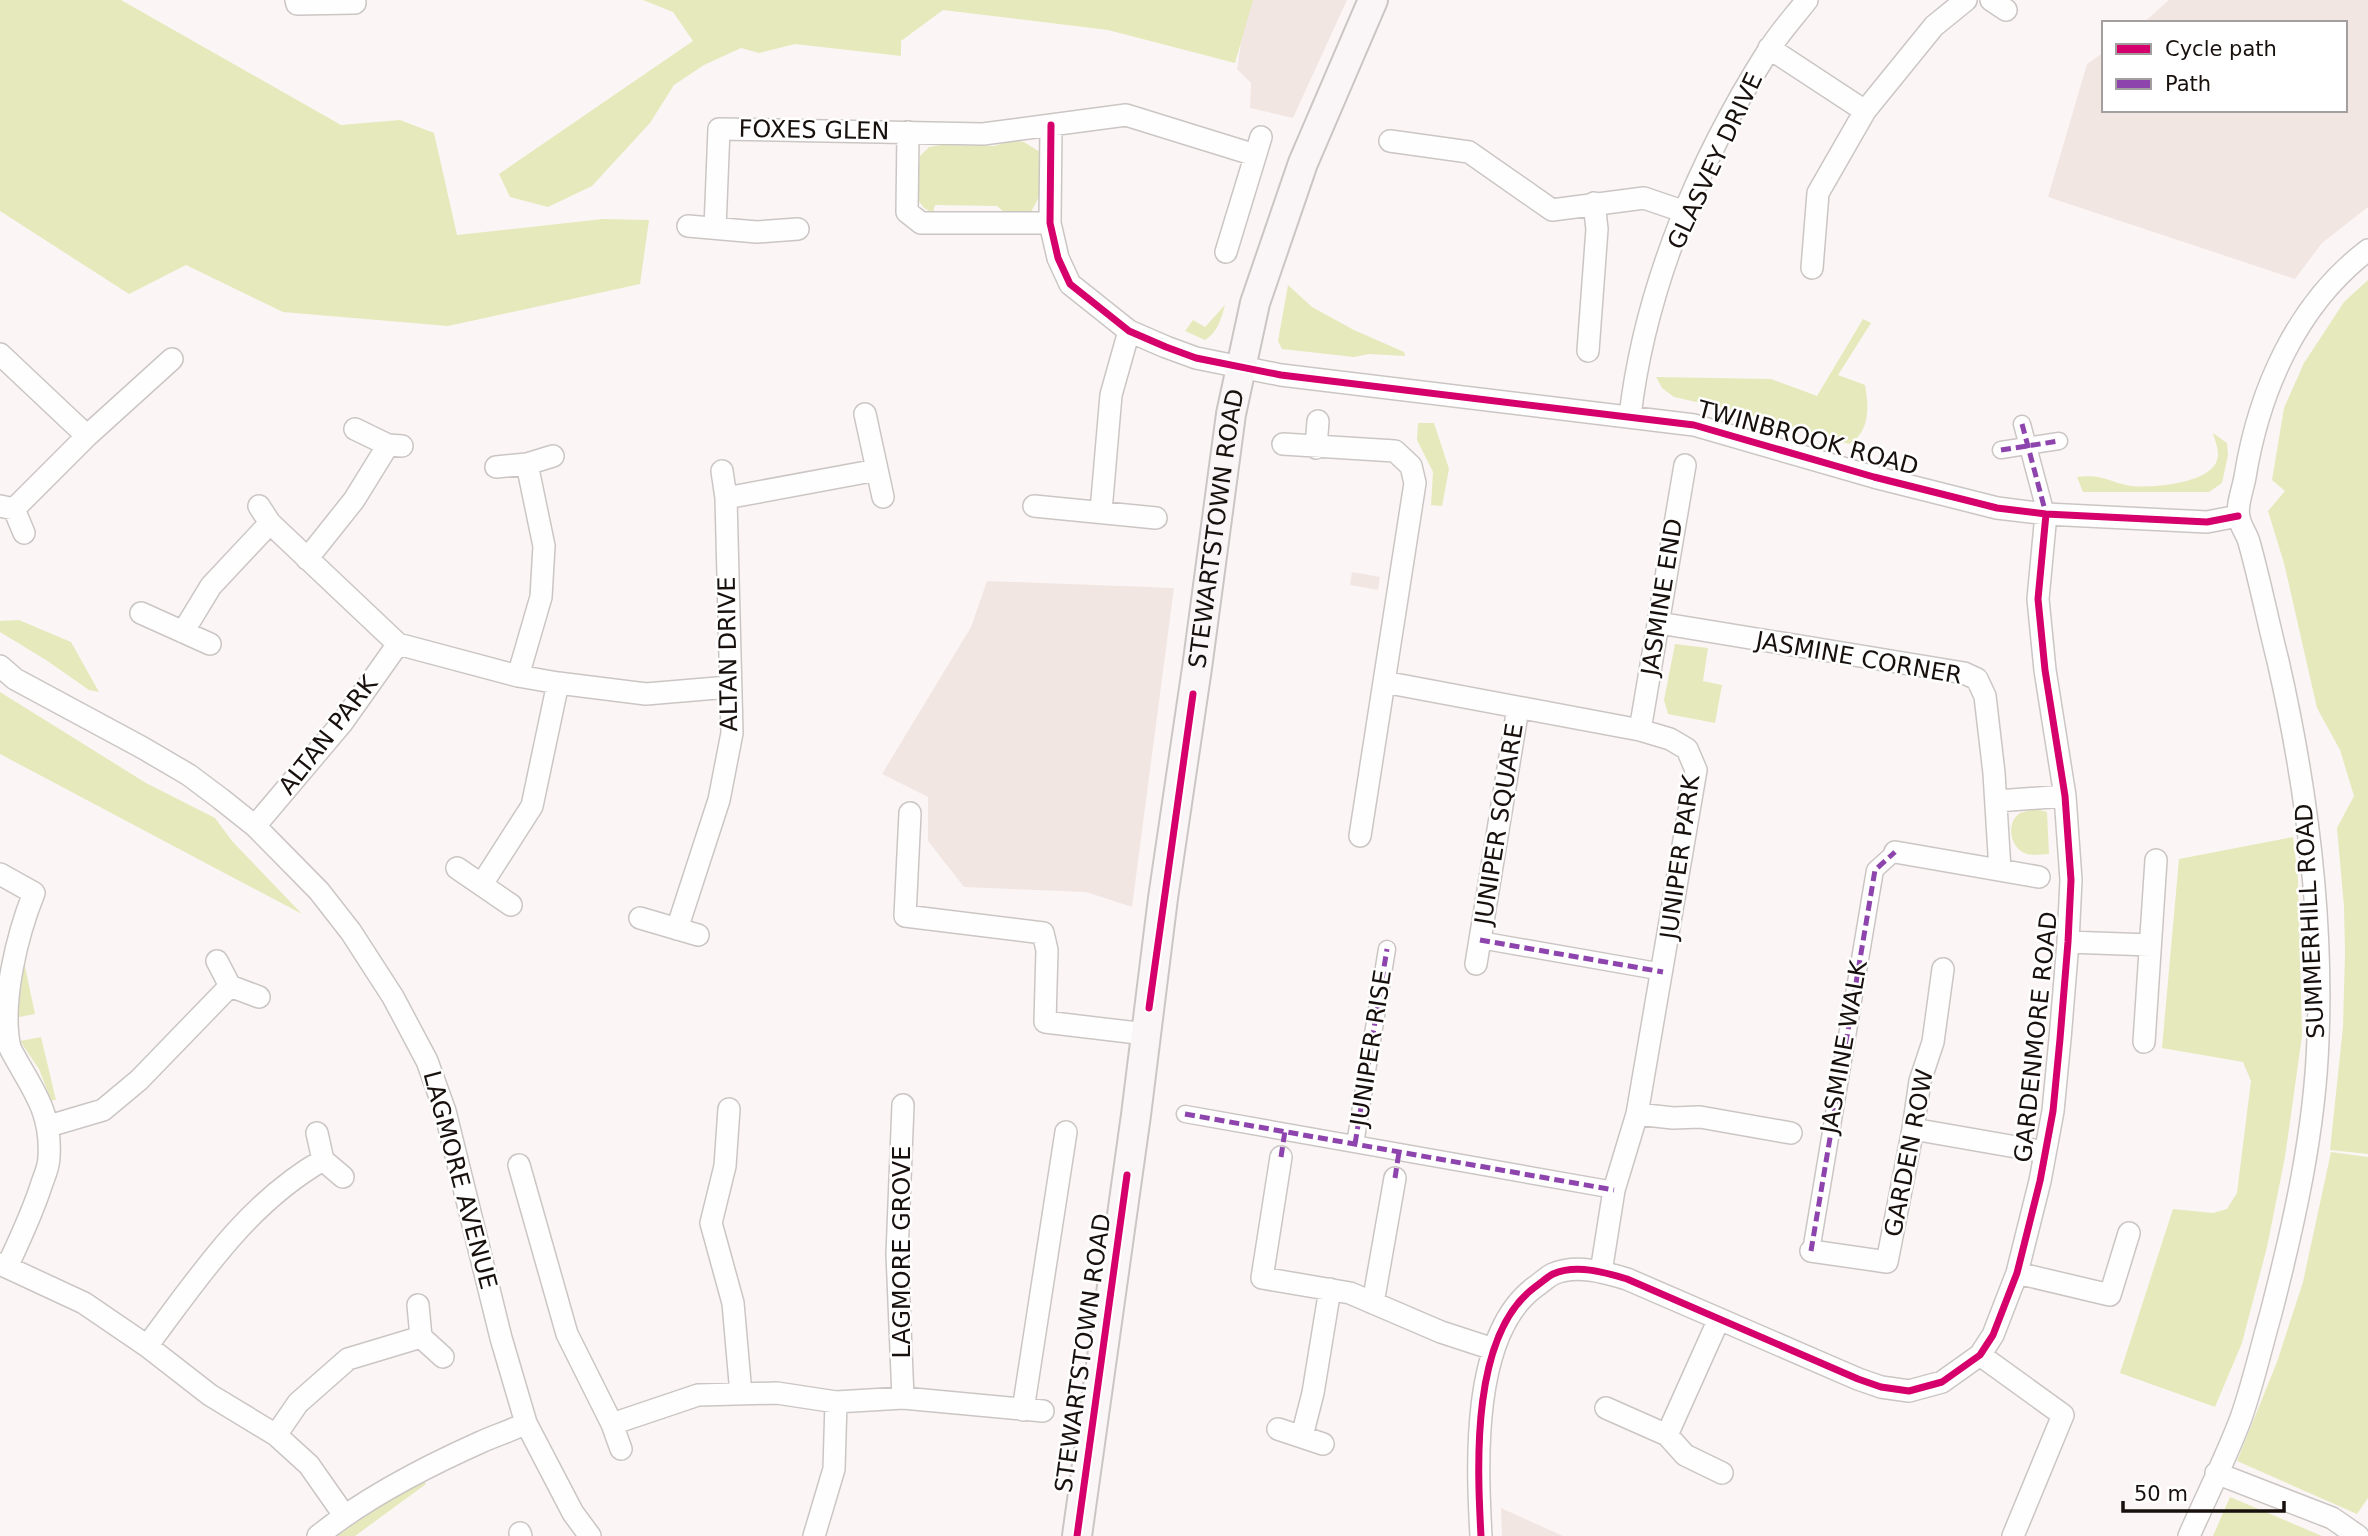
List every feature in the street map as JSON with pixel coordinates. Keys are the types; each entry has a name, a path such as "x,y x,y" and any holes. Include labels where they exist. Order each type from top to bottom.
{"main road":[{"name":"STEWARTSTOWN ROAD","path":"1077,1536 1231,414 1255,303 1303,163 1373,0"}],"street":[{"path":"296,0 296,4 355,3"},
{"name":"GLASVEY DRIVE","path":"1630,416 1646,327 1685,212 1731,115 1769,48 1807,0"},
{"path":"1812,268 1818,193 1864,111 1934,26 1966,0"},
{"path":"1769,48 1864,111"},
{"name":"FOXES GLEN","path":"715,228 712,129 983,134 1126,115 1258,146 1226,252"},
{"path":"1051,125 1050,223 1058,258 1070,284 1129,331 1183,354 1241,369"},
{"name":"FOXES GLEN","path":"908,132 907,212 921,223 1050,223"},
{"path":"1390,141 1469,152 1552,210 1644,198 1685,212"},
{"path":"1588,351 1597,229 1594,204"},
{"path":"688,226 757,232 798,229"},
{"path":"2238,516 2255,430 2276,370 2304,315 2342,272 2368,250"},
{"path":"1101,512 1111,395 1129,331"},
{"path":"0,354 87,436"},
{"path":"24,533 7,508 173,354"},
{"name":"TWINBROOK ROAD","path":"1241,369 1694,425 1997,508 2046,514 2207,522 2238,516"},
{"path":"864,414 883,497"},
{"path":"1316,448 1318,421"},
{"path":"2022,424 2046,514"},
{"path":"307,559 395,446 355,429"},
{"path":"2001,450 2059,441"},
{"path":"1283,444 1395,451 1411,466 1415,483 1360,836"},
{"path":"496,467 527,464 553,456"},
{"path":"518,676 541,597 544,546 527,464"},
{"name":"JASMINE END","path":"1640,730 1685,465"},
{"path":"726,498 877,470"},
{"name":"ALTAN DRIVE","path":"677,929 719,800 732,733 726,498 722,471"},
{"path":"1034,506 1156,518"},
{"path":"183,632 211,586 265,514 307,559 398,643 518,676 558,683 646,694 729,687"},
{"name":"GARDENMORE ROAD","path":"1480,1536 1479,1441 1493,1349 1521,1298 1552,1274 1577,1270 1601,1272 1627,1279 1858,1379 1881,1387 1909,1391 1942,1381 1980,1354 1993,1335 2017,1273 2053,1111 2068,942 2071,880 2065,796 2045,670 2038,598 2046,514"},
{"name":"SUMMERHILL ROAD","path":"2189,1536 2241,1418 2292,1234 2313,1104 2319,997 2312,865 2302,780 2249,539 2238,516"},
{"path":"141,612 210,644"},
{"name":"JASMINE CORNER","path":"1659,623 1965,673 1977,679 1985,696 1997,802 2000,870"},
{"name":"ALTAN PARK","path":"255,826 342,723 398,643"},
{"name":"LAGMORE AVENUE","path":"0,666 15,679 143,747 189,775 255,826 319,891 351,932 393,997 427,1060 445,1111 526,1423 573,1513 590,1536"},
{"name":"JUNIPER PARK","path":"1384,682 1640,730 1670,739 1687,749 1696,770 1637,1114 1614,1190 1601,1272"},
{"path":"482,884 532,806 558,683"},
{"name":"JUNIPER SQUARE","path":"1476,964 1518,708"},
{"path":"1997,802 2065,796"},
{"path":"909,813 905,916 1042,933 1047,950 1045,1022 1146,1034"},
{"path":"1895,852 2039,877"},
{"name":"JASMINE WALK","path":"1811,1251 1875,870 1895,852"},
{"path":"2144,1042 2156,860"},
{"path":"457,868 511,905"},
{"path":"0,874 34,892 11,950 2,1014 9,1046 35,1089 49,1126 50,1160 32,1216 4,1266 84,1303 147,1346 210,1395 276,1436 309,1465 344,1515"},
{"path":"639,918 698,935"},
{"name":"JUNIPER SQUARE","path":"1480,940 1663,972"},
{"path":"2068,942 2150,945"},
{"name":"JUNIPER RISE","path":"1387,949 1355,1144 1614,1190"},
{"path":"217,961 230,986 259,996"},
{"name":"GARDEN ROW","path":"1811,1251 1887,1262 1920,1081 1933,1042 1943,969"},
{"path":"49,1126 103,1110 139,1080 230,986"},
{"name":"LAGMORE GROVE","path":"903,1105 897,1254 903,1398"},
{"path":"729,1109 725,1166 712,1223 733,1303 741,1394"},
{"path":"1185,1114 1355,1144"},
{"path":"1637,1114 1673,1118 1700,1117 1791,1133"},
{"path":"1913,1129 2045,1152"},
{"path":"1285,1131 1262,1278 1350,1293 1441,1332 1493,1349"},
{"path":"612,1424 698,1395 777,1393 836,1402 903,1398 1033,1410 1066,1132"},
{"path":"317,1133 323,1160 343,1177"},
{"name":"JUNIPER RISE","path":"1373,1303 1399,1152"},
{"path":"147,1346 228,1239 294,1176 323,1160"},
{"path":"519,1165 567,1334 612,1424 621,1449"},
{"path":"2017,1273 2110,1295 2129,1233"},
{"path":"1302,1436 1313,1393 1330,1289"},
{"path":"418,1304 421,1336 443,1357"},
{"path":"1667,1435 1719,1319"},
{"path":"276,1436 298,1403 348,1359 421,1336"},
{"path":"1980,1354 2063,1415 2013,1536"},
{"path":"814,1536 834,1469 836,1402"},
{"path":"1606,1408 1667,1435 1685,1455 1722,1473"},
{"path":"318,1536 344,1515 413,1476 526,1423"},
{"path":"1278,1429 1323,1444"},
{"path":"2216,1473 2332,1518 2358,1536"}],"shaded area":[{"path":"1252,0 1347,0 1293,118 1250,108 1251,83 1237,69 1243,29"},
{"path":"2169,0 2368,0 2368,207 2322,243 2295,279 2048,197 2087,64 2102,53 2102,112 2347,112 2347,21 2145,21"},
{"path":"1352,572 1380,577 1378,590 1350,585"},
{"path":"987,581 1174,588 1132,907 1086,892 964,887 928,841 928,797 882,774 971,627"},
{"path":"1501,1508 1563,1536 1502,1536"}],"green space":[{"path":"0,0 121,0 341,125 400,120 434,133 457,235 603,219 649,220 640,284 448,326 283,312 186,265 129,294 0,211"},
{"path":"643,0 1253,0 1235,63 1108,30 943,10 901,41 901,56 795,44 759,53 741,48 704,65 674,85 650,123 592,186 548,207 510,197 499,174 693,41 673,12"},
{"path":"1014,140 1024,142 1040,152 1040,195 1031,212 1005,213 997,206 935,205 933,213 924,208 916,197 920,156 929,147 994,146"},
{"path":"2368,280 2368,1154 2330,1150 2343,1027 2345,953 2337,828 2354,796 2340,750 2317,708 2284,563 2268,511 2285,491 2272,480 2284,408 2304,363 2344,302"},
{"path":"1288,285 1312,307 1354,330 1404,352 1405,356 1369,354 1354,357 1282,349 1278,341"},
{"path":"1225,305 1216,329 1205,340 1185,331 1193,320 1205,327"},
{"path":"1863,319 1871,323 1838,375 1865,385 1867,410 1864,426 1856,439 1849,444 1736,411 1674,397 1662,388 1656,377 1771,379 1817,396"},
{"path":"1418,423 1434,423 1449,469 1442,506 1431,505 1433,472 1417,440"},
{"path":"2213,433 2227,443 2228,455 2222,483 2209,492 2083,492 2077,477 2099,477 2131,486 2165,485 2192,479 2212,468 2217,460 2218,450"},
{"path":"19,620 71,642 99,692 89,690 0,632 0,621"},
{"path":"1675,644 1708,648 1703,681 1722,685 1715,723 1668,714 1664,700"},
{"path":"0,692 146,783 215,818 232,841 302,914 0,754"},
{"path":"2036,809 2047,812 2049,854 2032,855 2021,851 2011,835 2015,817"},
{"path":"2293,837 2298,879 2302,1036 2285,1157 2267,1247 2242,1343 2215,1407 2120,1373 2173,1209 2213,1213 2227,1209 2237,1193 2251,1081 2243,1062 2162,1048 2179,859"},
{"path":"24,962 35,1014 14,1018 17,968"},
{"path":"41,1037 56,1100 51,1100 39,1069 20,1041"},
{"path":"2331,1152 2368,1157 2368,1498 2357,1514 2237,1461 2277,1362 2303,1282"},
{"path":"424,1481 426,1484 355,1536 337,1536 381,1505"},
{"path":"2230,1497 2322,1536 2213,1536"}],"marked path":[{"path":"2022,424 2046,514"},
{"path":"2001,450 2059,441"},
{"path":"1811,1251 1875,870 1895,852"},
{"path":"1480,940 1663,972"},
{"path":"1355,1144 1387,949"},
{"path":"1185,1114 1614,1190"},
{"path":"1281,1157 1285,1131"},
{"path":"1395,1178 1399,1152"}],"cycle path":[{"path":"1051,125 1050,223 1058,258 1070,284 1129,331 1196,358 1281,375 1694,425 1874,477 1997,508 2046,514 2207,522 2238,516"},
{"path":"1481,1536 1479,1438 1489,1367 1499,1336 1514,1308 1553,1274 1580,1269 1627,1279 1858,1379 1881,1387 1909,1391 1942,1382 1980,1355 1993,1335 2017,1273 2040,1181 2053,1111 2068,942 2071,880 2065,796 2045,670 2038,599 2046,514"},
{"path":"1149,1008 1193,694"},
{"path":"1077,1536 1127,1175"}]}
